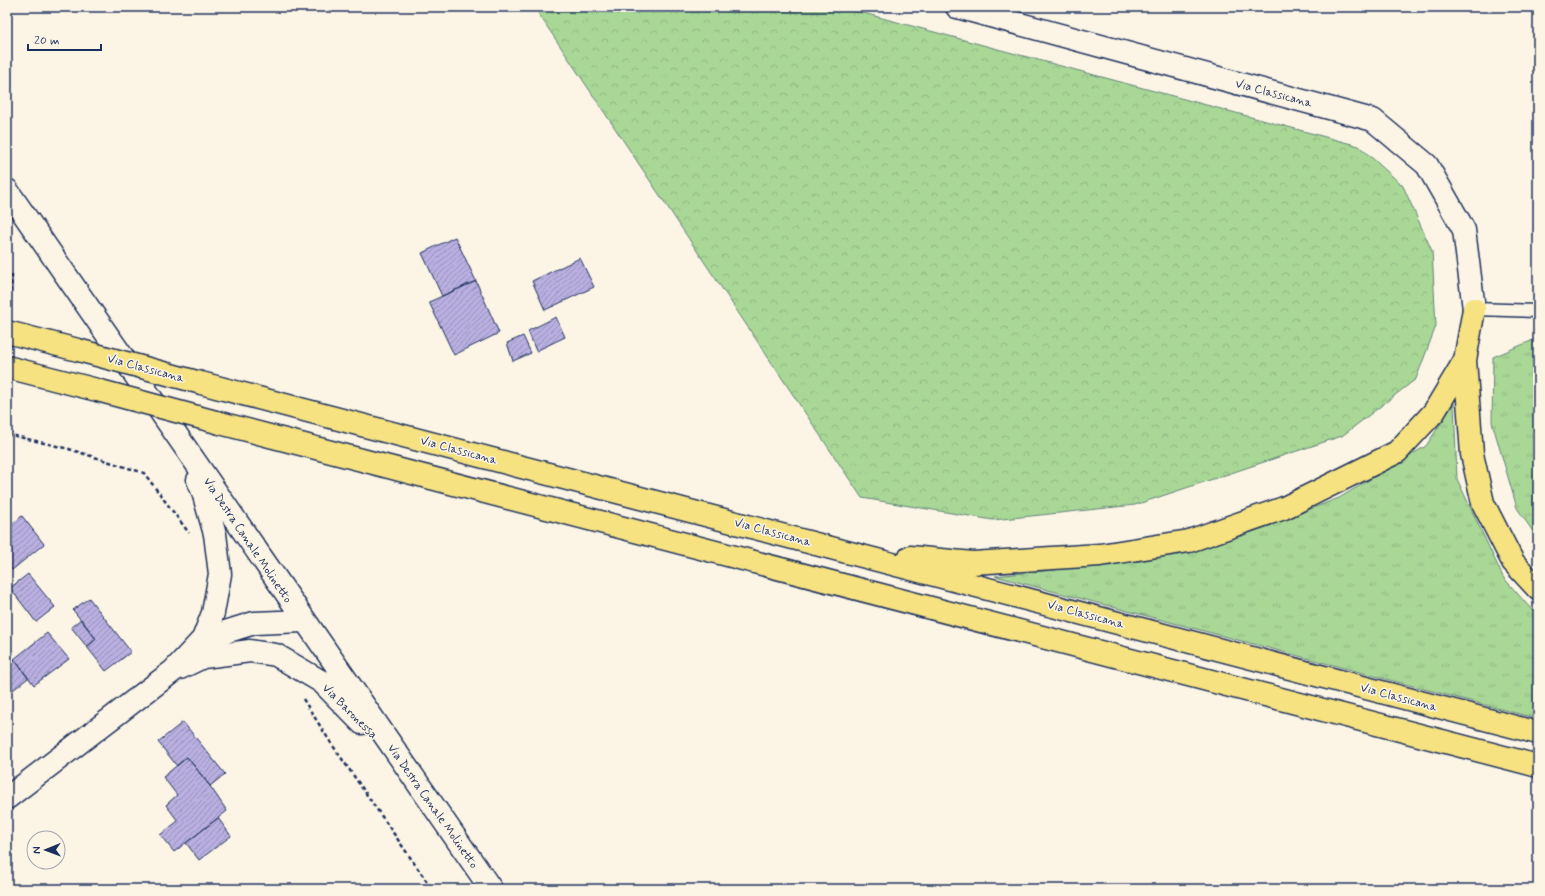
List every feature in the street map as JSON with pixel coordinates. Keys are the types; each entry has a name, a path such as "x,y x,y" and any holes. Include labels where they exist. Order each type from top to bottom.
{"highway":[{"path":"1474,309 1465,360 1472,454 1483,503 1513,562 1538,589"},
{"name":"Via Classicana","path":"7,332 1538,733"},
{"path":"841,550 973,563 1100,555 1189,541 1284,508 1397,452 1434,412 1465,360"},
{"path":"7,367 1538,766"}],"main road":[{"name":"Via Classicana","path":"957,7 1373,120 1427,165 1464,230 1474,309"},
{"name":"Via Destra Canale Molinetto","path":"7,190 491,889"},
{"name":"Via Baronessa","path":"7,798 173,671 203,639 213,613 220,574 215,534 204,492 182,442"},
{"name":"Via Baronessa","path":"203,639 254,622 304,621"},
{"name":"Via Baronessa","path":"173,671 203,657 250,651 276,655 322,682 407,768"}],"lane":[{"path":"1474,309 1538,311"}],"path":[{"path":"7,269 12,276 10,296"}],"green space":[{"path":"534,7 841,7 1359,146 1403,186 1432,251 1436,326 1416,379 1342,436 1135,505 993,520 862,498"},
{"path":"1538,338 1538,539 1517,508 1492,422 1493,357"},
{"path":"1454,403 1457,479 1503,577 1538,617 1538,719 995,576 1140,561 1241,536 1339,498 1426,446"}],"building":[{"path":"455,237 476,281 442,296 422,253"},
{"path":"580,258 594,287 545,310 532,281"},
{"path":"476,281 499,333 454,355 429,302"},
{"path":"556,317 565,337 536,351 528,331"},
{"path":"523,336 531,353 513,361 507,343"},
{"path":"22,516 44,544 12,570 7,564 7,528"},
{"path":"28,574 55,607 36,622 10,588"},
{"path":"89,598 131,652 106,671 87,647 96,639 73,610"},
{"path":"81,619 96,639 87,647 71,627"},
{"path":"47,633 69,659 34,685 14,659"},
{"path":"14,659 28,678 8,694 7,665"},
{"path":"183,722 225,774 210,786 187,757 177,766 158,742"},
{"path":"187,757 210,786 227,811 174,852 160,835 178,821 166,805 177,795 163,777"},
{"path":"218,818 231,836 199,860 186,843"}]}
